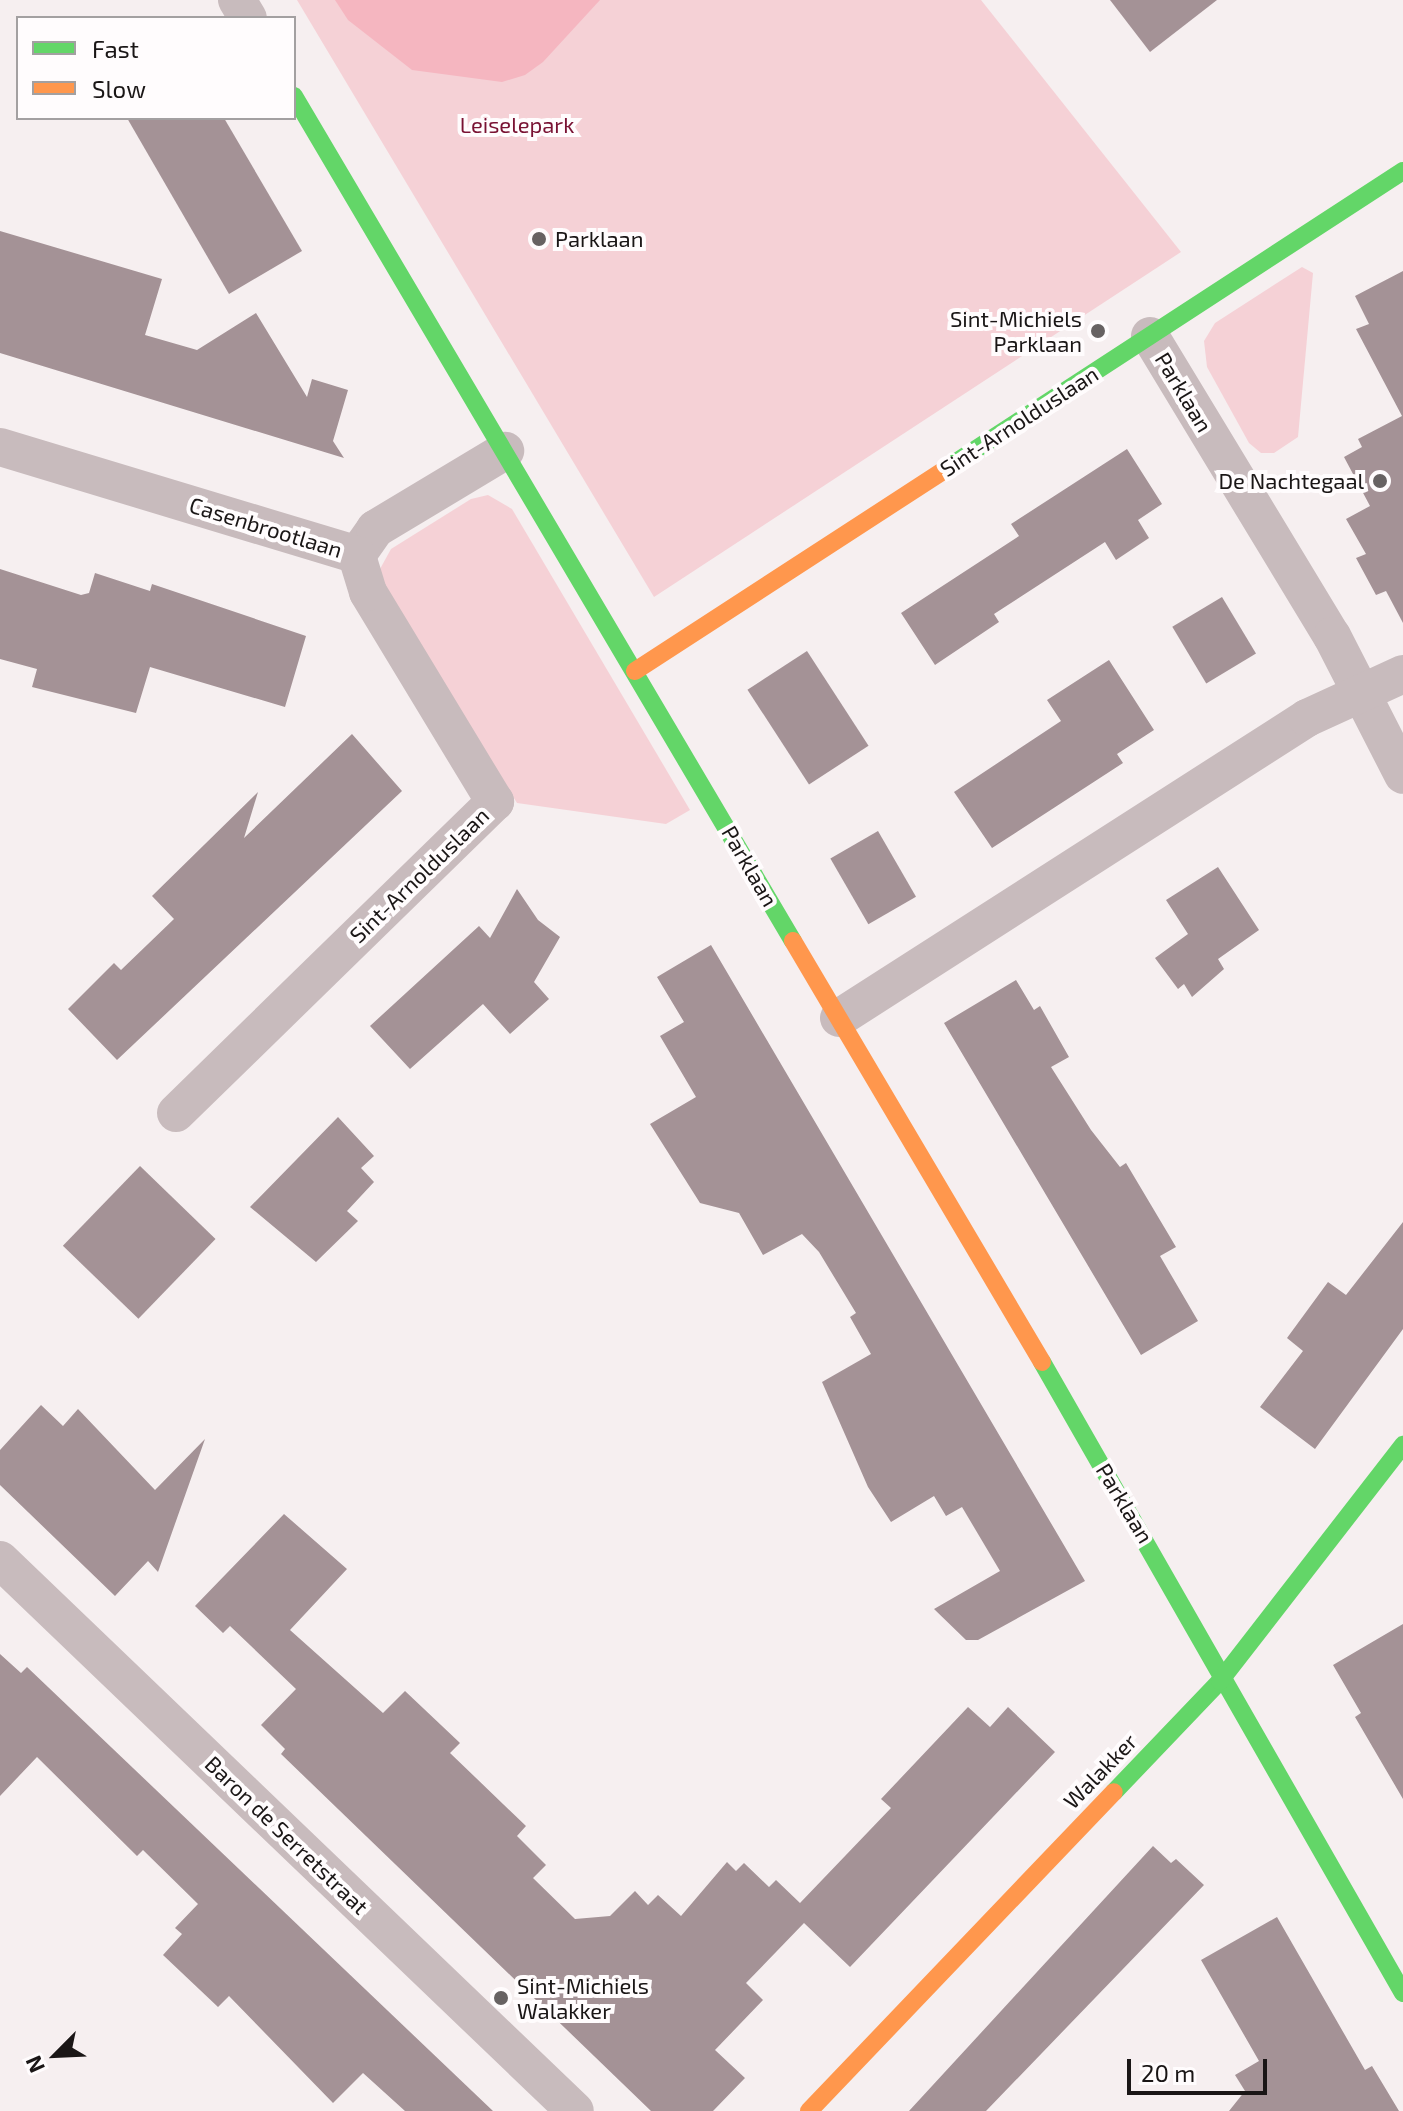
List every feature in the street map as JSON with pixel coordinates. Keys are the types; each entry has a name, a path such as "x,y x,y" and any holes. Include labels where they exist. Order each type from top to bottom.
{"street":[{"name":"Parklaan","path":"296,99 1169,1578 1220,1681 1403,1993"},
{"name":"Sint-Arnolduslaan","path":"635,671 1403,171"},
{"name":"Parklaan","path":"1150,336 1325,624 1403,775"},
{"name":"Casenbrootlaan","path":"0,447 357,555 375,529 505,451"},
{"name":"Sint-Arnolduslaan","path":"176,1113 495,802 368,592 357,555"},
{"path":"839,1018 1307,718 1362,696 1403,674"},
{"name":"Walakker","path":"809,2111 1220,1681 1403,1445"},
{"name":"Baron de Serretstraat","path":"0,1560 575,2111"}],"green space":[{"name":"Leiselepark","path":"297,0 981,0 1181,252 654,597"},
{"path":"1302,267 1313,273 1298,437 1274,453 1261,453 1249,443 1207,367 1204,341 1215,323"},
{"path":"488,495 512,509 690,810 666,824 517,803 384,587 380,569 391,549 471,499"}],"shaded area":[{"path":"335,0 600,0 543,62 525,75 502,82 412,70 348,20"}],"building":[{"path":"1110,0 1217,0 1150,52"},
{"path":"128,120 225,120 302,251 229,294"},
{"path":"0,231 162,279 145,335 197,350 256,313 307,397 312,379 348,390 333,441 344,458 0,353"},
{"name":"De Nachtegaal","path":"1403,271 1403,623 1386,591 1376,595 1356,558 1366,554 1346,519 1370,506 1344,457 1362,447 1358,439 1402,416 1356,329 1369,324 1355,296"},
{"path":"1127,449 1162,504 1138,520 1149,538 1116,560 1105,542 994,614 999,622 935,665 901,613 1019,536 1011,524"},
{"path":"0,569 81,595 89,593 95,573 150,591 152,584 306,636 285,707 150,667 136,713 32,687 37,669 0,659"},
{"path":"1222,597 1256,654 1206,683 1172,627"},
{"path":"807,651 869,746 809,784 747,690"},
{"path":"1109,660 1154,730 1117,754 1123,763 992,848 954,792 1061,721 1047,700"},
{"path":"352,734 402,791 117,1060 68,1009 114,963 121,970 174,919 152,896 258,792 244,838"},
{"path":"878,831 916,897 868,924 830,858"},
{"path":"1218,867 1259,930 1218,959 1224,969 1192,997 1184,984 1178,989 1155,958 1188,934 1166,900"},
{"path":"517,889 538,920 560,937 534,982 549,999 510,1034 483,1004 410,1069 370,1026 479,926 490,938"},
{"path":"711,945 1085,1581 978,1640 966,1640 934,1609 1000,1571 962,1507 946,1516 934,1496 891,1522 868,1487 822,1382 871,1354 850,1317 856,1313 819,1252 802,1234 763,1255 739,1213 700,1203 650,1124 696,1097 660,1036 684,1022 657,977"},
{"path":"1016,980 1034,1010 1040,1006 1069,1057 1051,1067 1091,1130 1120,1167 1126,1163 1176,1247 1160,1256 1198,1321 1141,1355 944,1023"},
{"path":"338,1117 374,1156 361,1168 374,1182 347,1211 358,1221 316,1262 250,1207"},
{"path":"140,1166 216,1239 138,1319 63,1246"},
{"path":"1403,1222 1403,1329 1315,1449 1260,1407 1303,1351 1287,1338 1328,1282 1346,1295"},
{"path":"41,1405 63,1426 78,1409 155,1490 205,1439 158,1572 148,1561 115,1596 0,1485 0,1450"},
{"path":"284,1514 347,1569 290,1630 383,1713 405,1691 460,1743 450,1753 526,1826 517,1836 546,1865 533,1878 575,1919 610,1916 635,1891 648,1905 658,1895 681,1916 727,1862 736,1871 744,1863 769,1887 776,1880 800,1903 891,1808 881,1799 968,1707 990,1727 1008,1707 1055,1752 850,1967 804,1923 746,1983 763,2000 715,2050 745,2078 713,2111 651,2111 281,1754 285,1749 261,1725 296,1689 230,1626 223,1633 195,1606"},
{"path":"1403,1624 1403,1799 1355,1717 1361,1713 1333,1665"},
{"path":"0,1654 21,1673 27,1667 493,2111 405,2111 363,2073 333,2103 229,1996 218,2007 163,1955 182,1934 175,1928 198,1904 143,1850 137,1856 37,1757 0,1796"},
{"path":"1153,1846 1171,1863 1176,1859 1204,1885 986,2111 909,2111"},
{"path":"1277,1917 1365,2070 1372,2066 1399,2111 1229,2111 1245,2091 1235,2075 1259,2061 1201,1960"}],"traffic: fast":[{"path":"296,99 793,941"},
{"path":"947,468 1403,171"},
{"path":"1042,1362 1403,1993"},
{"path":"1114,1792 1220,1681 1403,1445"}],"traffic: slow":[{"path":"635,671 947,468"},
{"path":"793,941 1042,1362"},
{"path":"809,2111 1114,1792"}],"place":[{"name":"Parklaan","path":"539,239"},
{"name":"Sint-Michiels Parklaan","path":"1098,331"},
{"name":"De Nachtegaal","path":"1380,481"},
{"name":"Sint-Michiels Walakker","path":"501,1998"}]}
